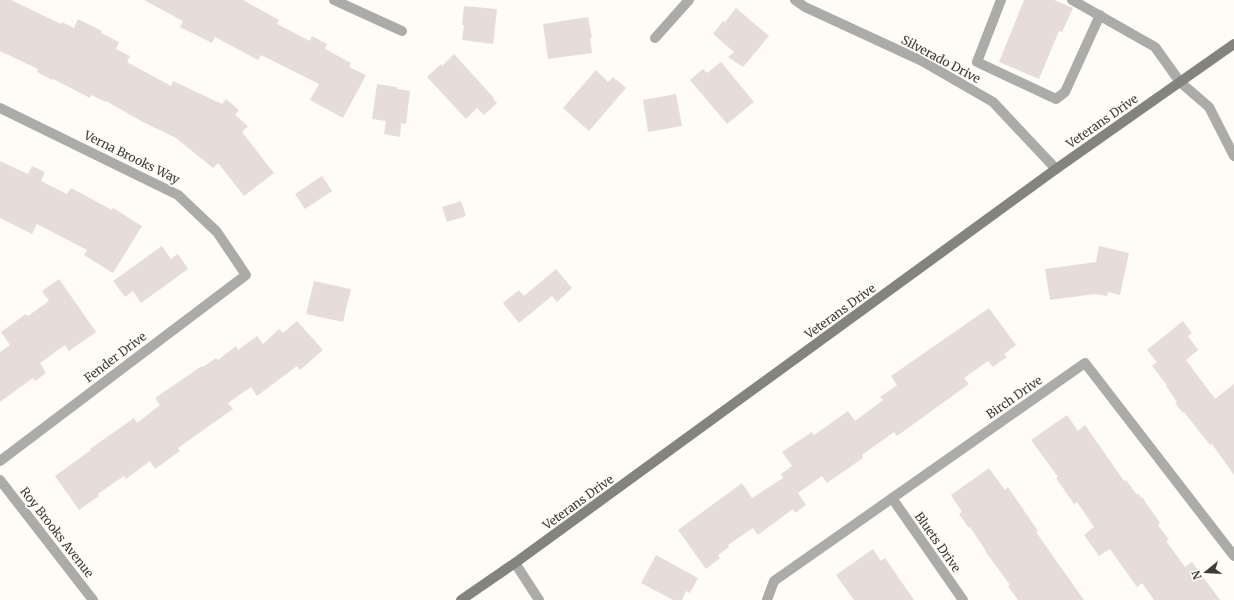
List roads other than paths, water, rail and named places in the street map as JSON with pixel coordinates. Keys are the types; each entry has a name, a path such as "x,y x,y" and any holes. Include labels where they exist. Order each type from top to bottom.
{"main road":[{"name":"Veterans Drive","path":"461,600 515,563 1056,169 1234,44"}],"street":[{"path":"334,0 402,31"},
{"path":"655,38 689,0"},
{"name":"Silverado Drive","path":"795,0 805,8 922,61 993,102 1056,169"},
{"path":"1001,0 977,62 1056,99 1065,92 1100,15"},
{"path":"1072,0 1155,47 1180,82 1209,107 1234,156"},
{"name":"Verna Brooks Way","path":"0,108 178,195 217,232 246,275"},
{"name":"Fender Drive","path":"0,461 246,275"},
{"name":"Birch Drive","path":"767,600 774,581 1085,363 1234,556"},
{"name":"Roy Brooks Avenue","path":"0,480 93,600"},
{"name":"Bluets Drive","path":"892,498 963,600"},
{"path":"515,563 539,600"}]}
